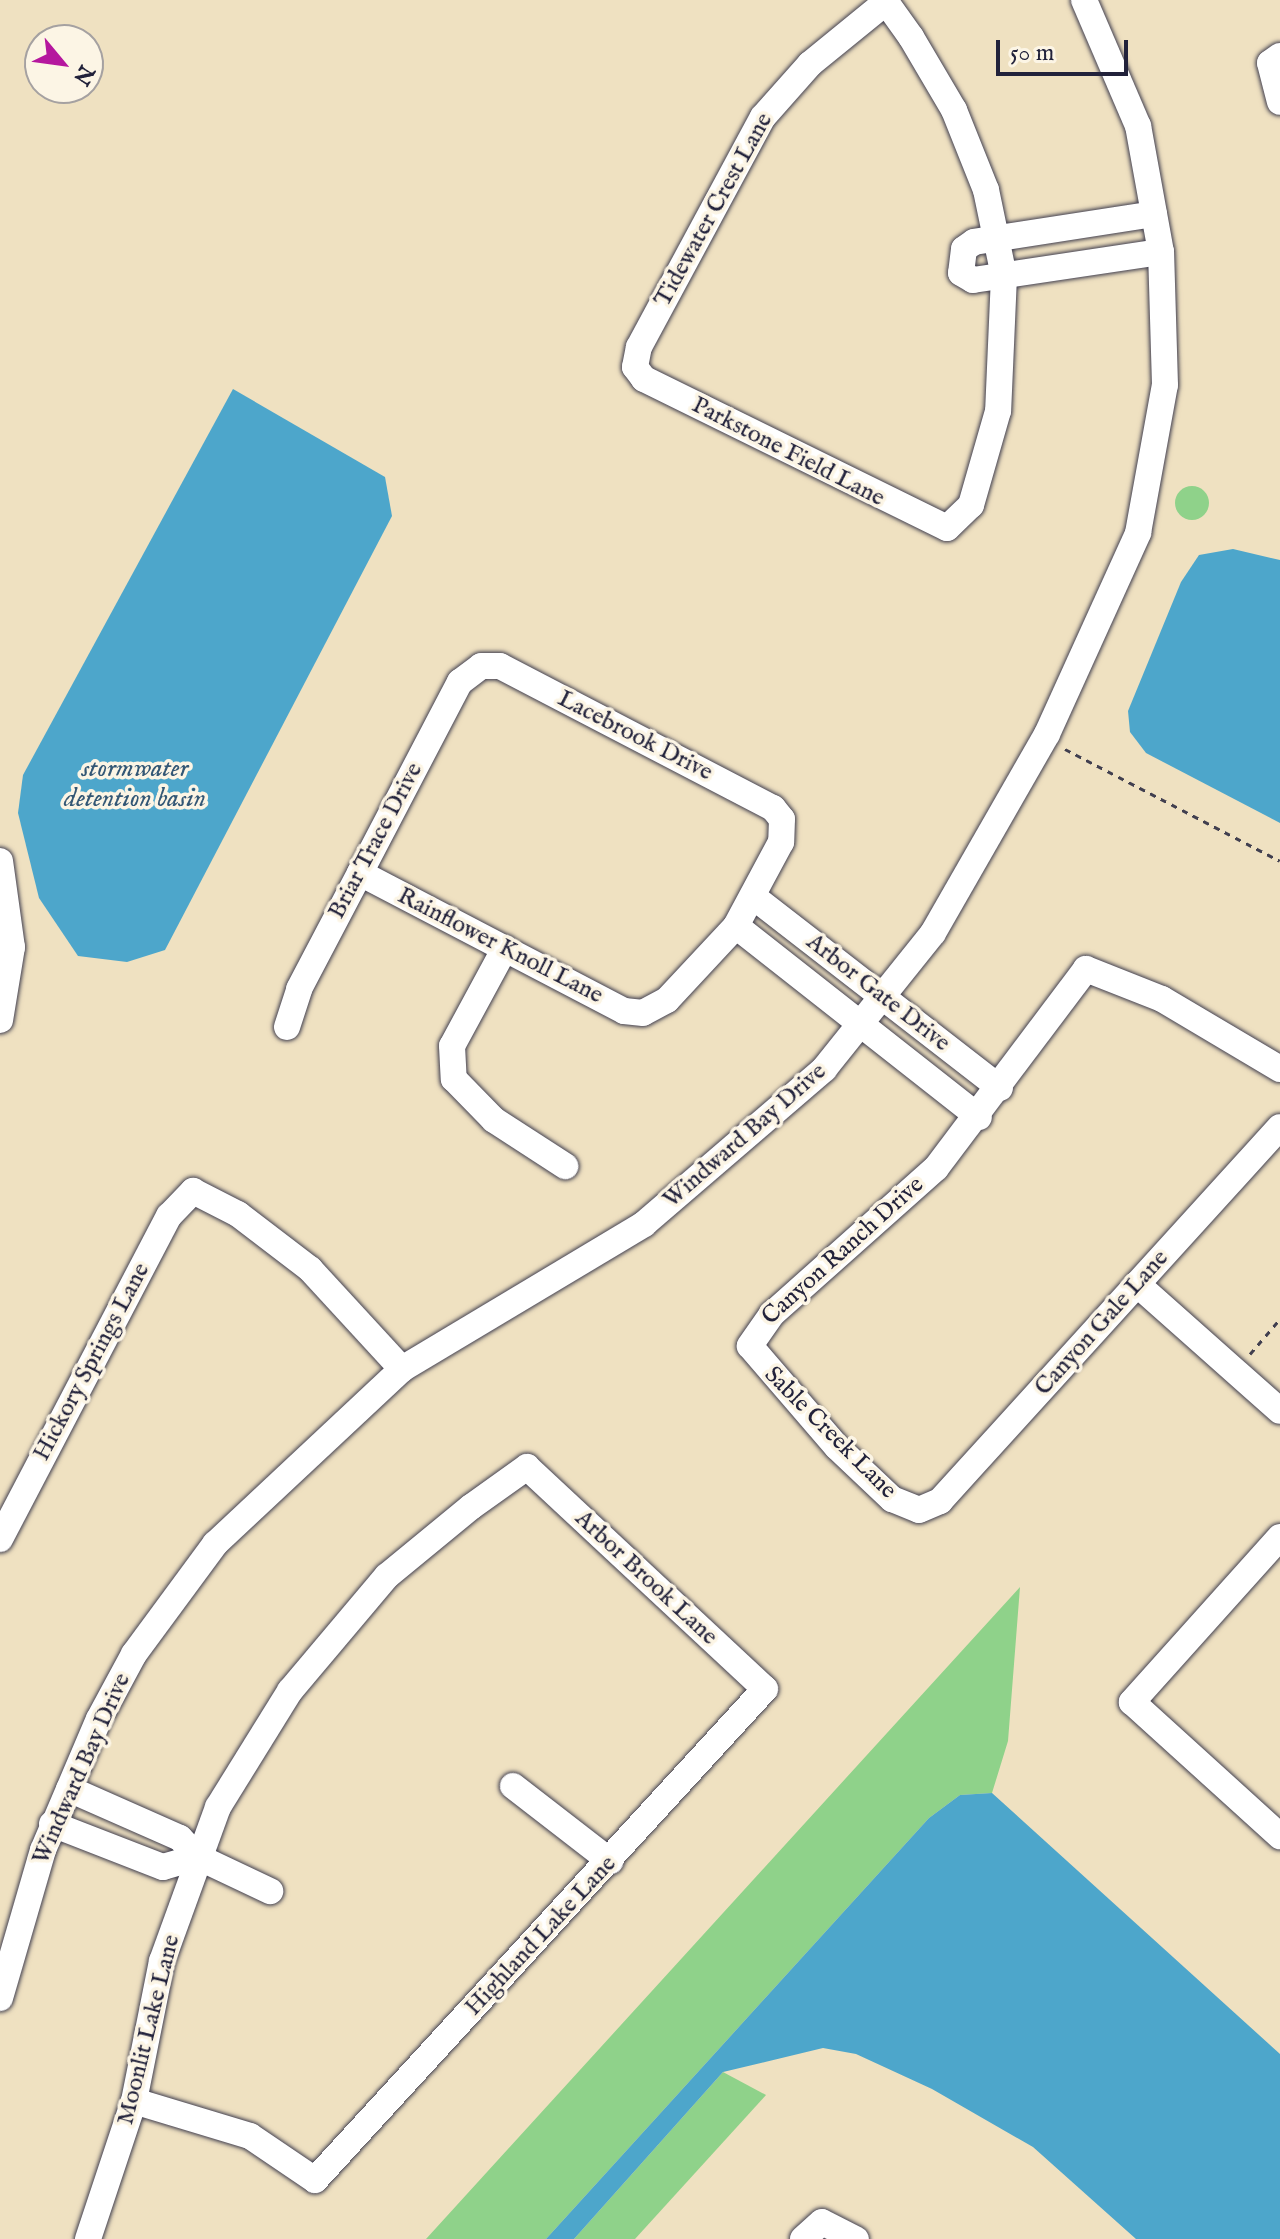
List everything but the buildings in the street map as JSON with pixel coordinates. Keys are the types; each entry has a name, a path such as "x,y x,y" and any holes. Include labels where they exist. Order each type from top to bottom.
{"street":[{"name":"Windward Bay Drive","path":"0,1998 52,1824 134,1654 215,1544 402,1369 644,1224 824,1069 933,933 1047,734 1138,533 1165,385 1161,252 1138,126 1084,0"},
{"path":"885,1 954,110 996,239 1004,276"},
{"name":"Tidewater Crest Lane","path":"635,367 639,347 763,117 810,64 885,1"},
{"path":"1275,60 1280,102"},
{"path":"1154,214 996,239 964,249 961,273 973,280 1161,252"},
{"name":"Parkstone Field Lane","path":"635,367 686,400 947,528 971,505 998,411 1004,276"},
{"name":"Lacebrook Drive","path":"481,666 500,666 773,808 782,819 781,842 755,898"},
{"name":"Briar Trace Drive","path":"287,1027 360,873 460,682 481,666"},
{"path":"0,861 12,947 0,1017"},
{"name":"Rainflower Knoll Lane","path":"360,873 624,1011 643,1013 667,1000 736,926"},
{"path":"736,926 755,898"},
{"name":"Arbor Gate Drive","path":"755,898 1000,1088"},
{"name":"Arbor Gate Drive","path":"736,926 979,1117"},
{"path":"505,948 452,1046 450,1064 464,1093 565,1166"},
{"name":"Canyon Ranch Drive","path":"750,1346 755,1331 890,1215 979,1117 1086,969 1162,999 1280,1069"},
{"name":"Canyon Gale Lane","path":"919,1510 940,1501 1280,1127"},
{"name":"Hickory Springs Lane","path":"0,1539 169,1216 193,1191 238,1214 310,1269 402,1369"},
{"path":"1137,1284 1280,1411"},
{"name":"Sable Creek Lane","path":"750,1346 837,1447 892,1499 919,1510"},
{"name":"Arbor Brook Lane","path":"527,1467 765,1689"},
{"name":"Moonlit Lake Lane","path":"88,2239 134,2101 162,1961 218,1807 299,1679 387,1576 527,1467"},
{"path":"1280,1537 1132,1702 1280,1836"},
{"name":"Highland Lake Lane","path":"134,2101 250,2136 315,2180 765,1689"},
{"path":"513,1786 610,1861"},
{"path":"69,1789 180,1838 198,1857 270,1891"},
{"path":"52,1824 163,1867 198,1857"},
{"path":"813,2230 856,2239"}],"path":[{"path":"1065,749 1280,861"},
{"path":"1249,1356 1280,1319"}],"green space":[{"path":"1192,486 1204,491 1209,503 1204,515 1192,520 1180,515 1175,503 1180,491"},
{"path":"1020,1587 1008,1741 992,1793 960,1795 929,1818 546,2239 426,2239"},
{"path":"723,2072 766,2095 635,2239 574,2239"}],"water":[{"name":"stormwater detention basin","path":"233,389 385,477 392,516 165,950 127,962 78,956 39,898 18,813 23,775"},
{"path":"1233,549 1280,560 1280,823 1146,753 1130,732 1128,711 1181,582 1199,555"},
{"path":"992,1793 1280,2054 1280,2239 1136,2239 1033,2147 932,2089 856,2054 823,2048 723,2072 574,2239 546,2239 929,1818 960,1795"}]}
